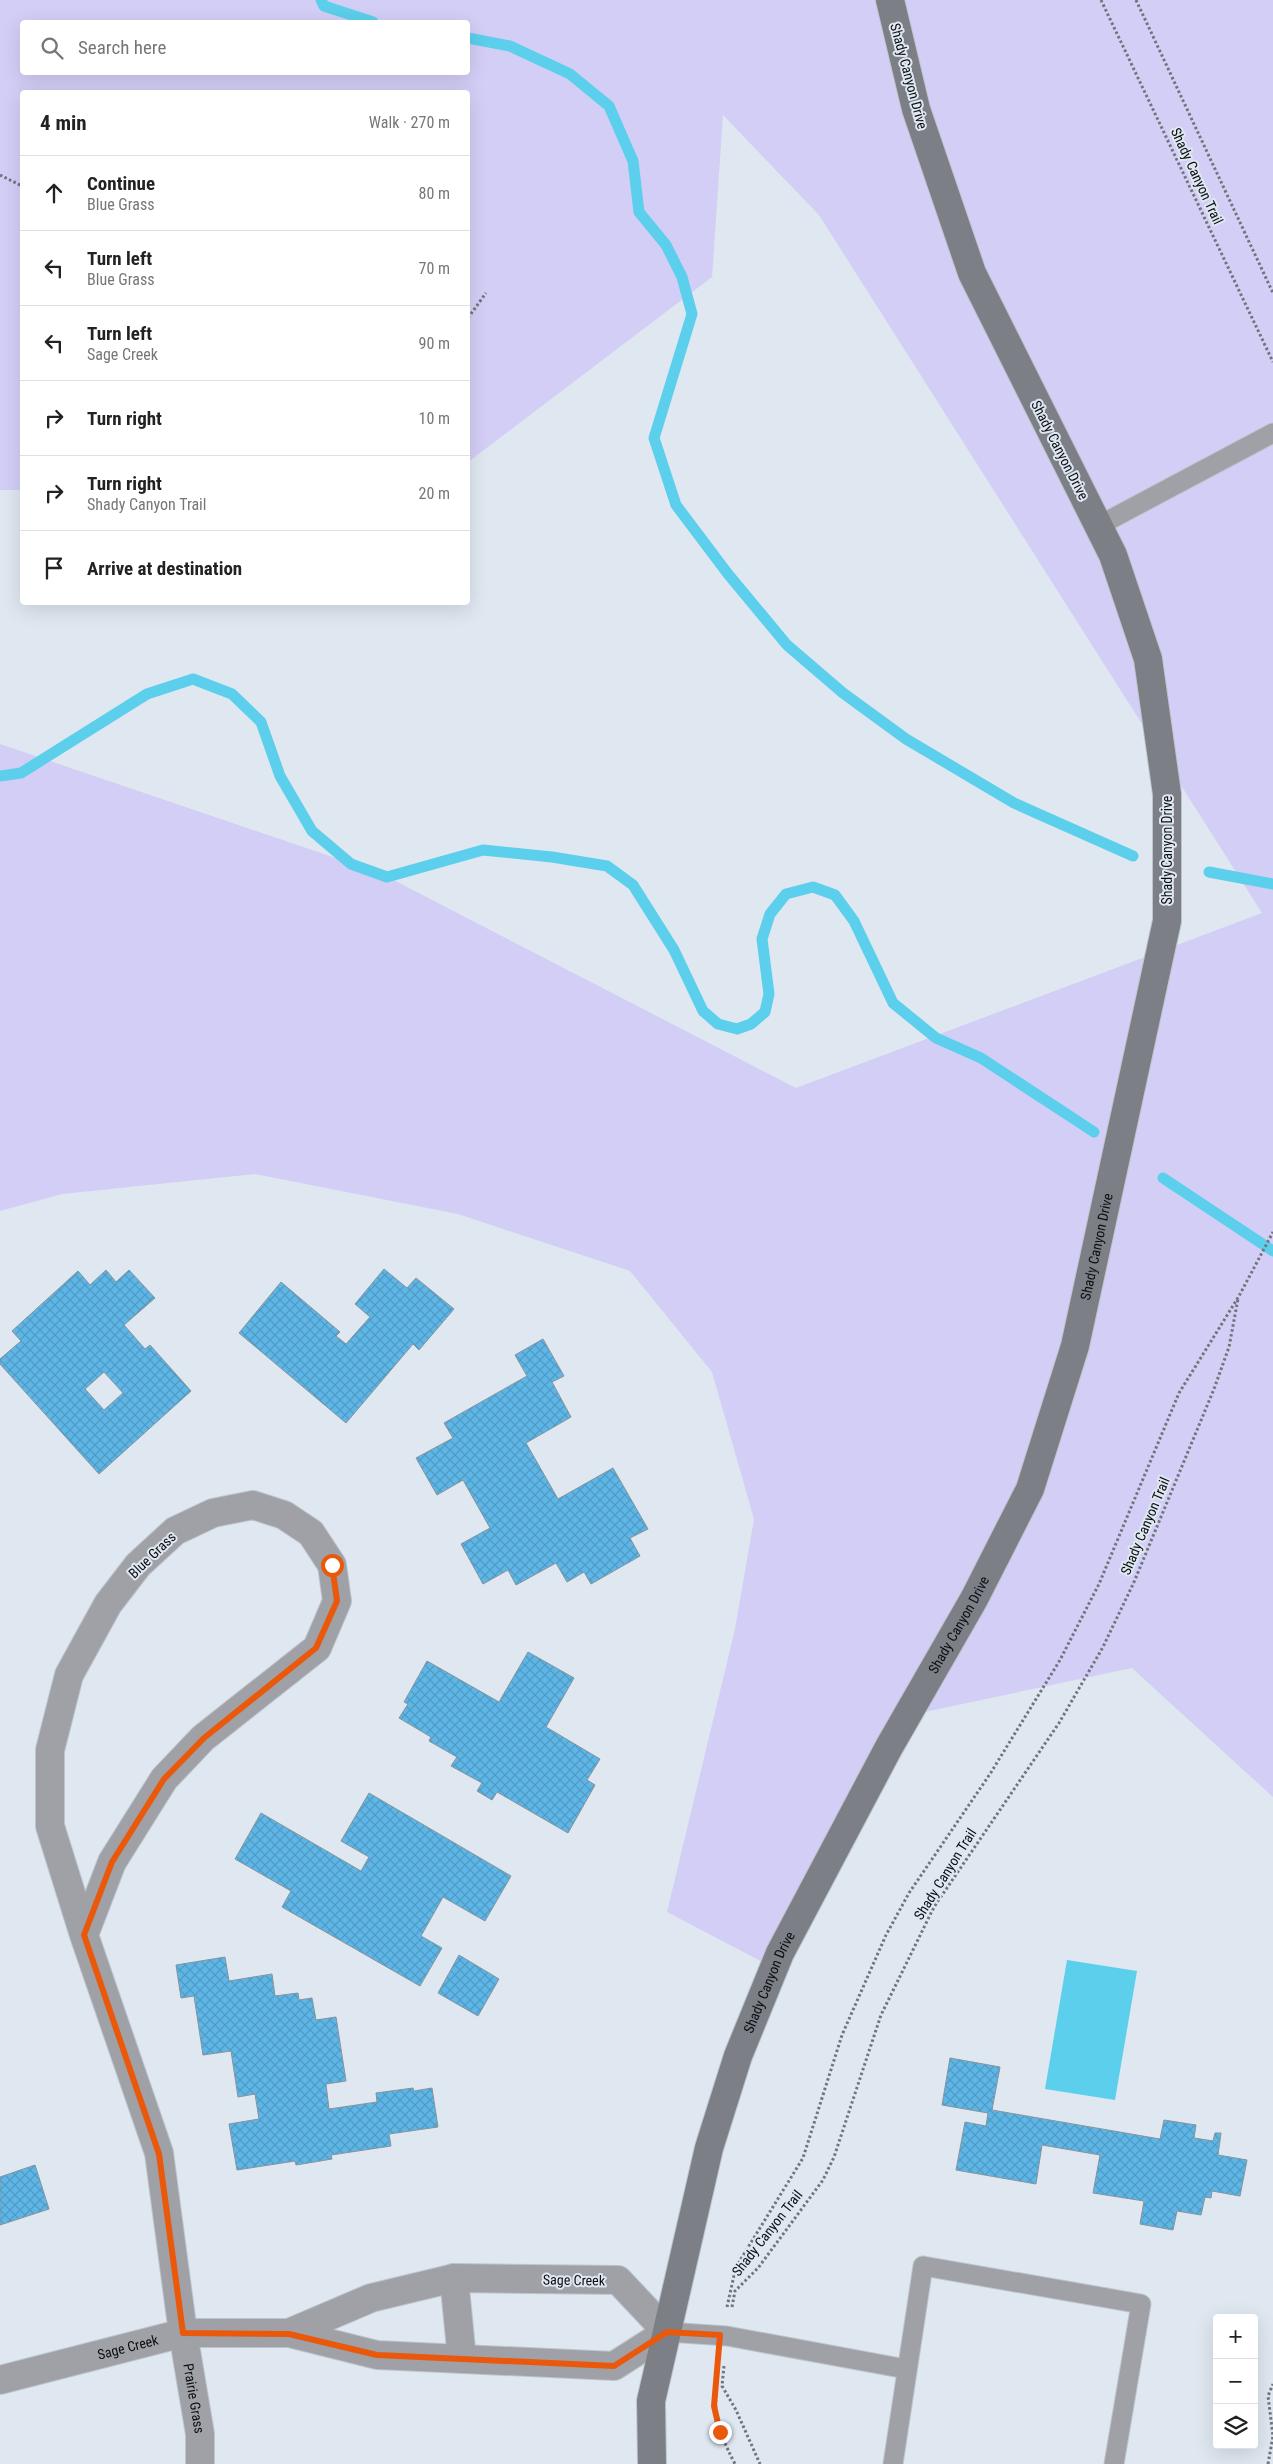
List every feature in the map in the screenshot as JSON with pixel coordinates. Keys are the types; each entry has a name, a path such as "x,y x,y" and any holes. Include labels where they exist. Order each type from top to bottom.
{"street":[{"name":"Shady Canyon Drive","path":"652,2464 651,2401 709,2148 738,2056 780,1953 889,1747 974,1599 1030,1489 1075,1346 1167,921 1167,794 1148,659 1113,555 972,273 916,109 890,0"},
{"name":"Blue Grass","path":"84,1935 112,1862 164,1779 204,1738 316,1648 337,1601 332,1565 311,1533 284,1515 253,1504 213,1513 175,1532 138,1565 108,1604 69,1675 50,1750 50,1826 84,1935 159,2154 183,2333"},
{"name":"Sage Creek","path":"0,2380 183,2333 289,2334 377,2355 614,2366 667,2332 618,2280 454,2278 371,2298 289,2334"},
{"path":"454,2278 462,2359"},
{"name":"Prairie Grass","path":"183,2333 200,2434 200,2464"}],"lane":[{"path":"1098,526 1273,433"},
{"path":"893,2464 923,2266 1142,2304 1114,2464"},
{"path":"667,2332 724,2336 906,2369"}],"path":[{"name":"Shady Canyon Trail","path":"1101,0 1273,362"},
{"name":"Shady Canyon Trail","path":"1136,0 1273,293"},
{"path":"0,175 20,185"},
{"path":"470,315 486,293"},
{"name":"Shady Canyon Trail","path":"735,2464 716,2423 714,2409 735,2271 803,2158 842,2035 886,1935 909,1892 990,1774 1060,1660 1099,1584 1179,1393 1239,1296 1273,1232"},
{"name":"Shady Canyon Trail","path":"760,2464 736,2410 722,2386 724,2336 735,2291 758,2268 823,2180 834,2158 882,2015 934,1907 1059,1723 1103,1647 1134,1582 1214,1389 1229,1347 1239,1296"},
{"path":"1268,2464 1273,2436 1268,2396 1273,2384"}],"shaded area":[{"path":"0,0 1273,0 1273,1797 1132,1668 915,1714 772,1967 667,1912 735,1629 754,1519 712,1372 630,1271 458,1214 255,1174 62,1194 0,1211 0,744 380,873 796,1088 1262,913 819,215 723,115 712,277 470,460 470,90 20,90 20,490 0,490"}],"water":[{"path":"1067,1960 1137,1971 1115,2100 1045,2089"}],"building":[{"path":"384,1269 407,1288 416,1278 454,1309 419,1350 413,1344 346,1423 239,1333 281,1282 340,1332 336,1336 346,1344 370,1317 355,1304"},
{"path":"106,1270 116,1282 129,1270 155,1298 124,1325 145,1349 150,1345 191,1391 99,1474 0,1364 0,1359 21,1341 12,1331 78,1271 90,1285","holes":["104,1372 123,1393 104,1410 85,1389"]},
{"path":"543,1339 564,1376 552,1382 571,1417 526,1443 558,1499 613,1468 648,1529 630,1538 640,1556 591,1584 584,1572 567,1582 556,1563 516,1585 508,1570 483,1584 461,1544 490,1528 463,1480 437,1495 416,1458 453,1438 444,1423 527,1376 515,1355"},
{"path":"528,1652 574,1678 546,1727 600,1759 587,1780 595,1785 568,1833 497,1792 492,1800 477,1791 482,1783 451,1766 457,1757 429,1741 431,1737 399,1718 408,1704 404,1702 427,1661 499,1702"},
{"path":"369,1793 511,1876 485,1921 443,1897 421,1936 442,1948 420,1986 282,1907 291,1891 235,1859 261,1813 361,1871 369,1857 341,1841"},
{"path":"459,1955 499,1979 478,2016 438,1993"},
{"path":"225,1957 229,1981 272,1974 275,1996 298,1993 299,2000 312,1998 316,2020 336,2017 346,2081 326,2084 329,2109 377,2102 376,2093 413,2088 414,2091 432,2088 438,2127 389,2134 391,2146 331,2155 332,2159 296,2165 295,2161 237,2170 229,2124 259,2119 255,2094 238,2097 231,2051 203,2055 194,1996 181,1998 176,1965"},
{"path":"950,2058 1000,2067 992,2110 1160,2139 1164,2120 1196,2125 1194,2138 1213,2141 1215,2133 1221,2133 1218,2155 1247,2160 1240,2196 1212,2191 1211,2198 1205,2197 1201,2215 1177,2211 1173,2230 1140,2224 1144,2201 1093,2193 1100,2155 1042,2145 1036,2184 956,2170 965,2122 986,2126 988,2113 942,2105"},
{"path":"35,2165 49,2209 0,2225 0,2177"}],"waterway":[{"path":"321,0 324,6 367,20"},
{"path":"470,38 510,46 570,74 609,106 633,161 639,212 666,245 682,277 692,314 654,438 676,505 728,574 787,645 843,693 906,739 1014,803 1133,856"},
{"path":"0,776 21,773 147,694 193,679 232,694 261,722 280,776 312,831 351,864 387,877 483,850 552,857 607,866 633,885 674,950 703,1011 718,1024 737,1029 751,1024 765,1012 769,994 762,939 770,914 786,894 813,887 835,895 854,921 893,1003 936,1038 981,1058 1094,1132"},
{"path":"1209,872 1273,884"},
{"path":"1163,1178 1273,1251"}],"route":[{"path":"332,1565 337,1601 316,1648 204,1738 164,1779 112,1862 84,1935 159,2154 183,2333 289,2334 377,2355 614,2366 667,2332 720,2335 714,2406 716,2423 720,2432"}]}
